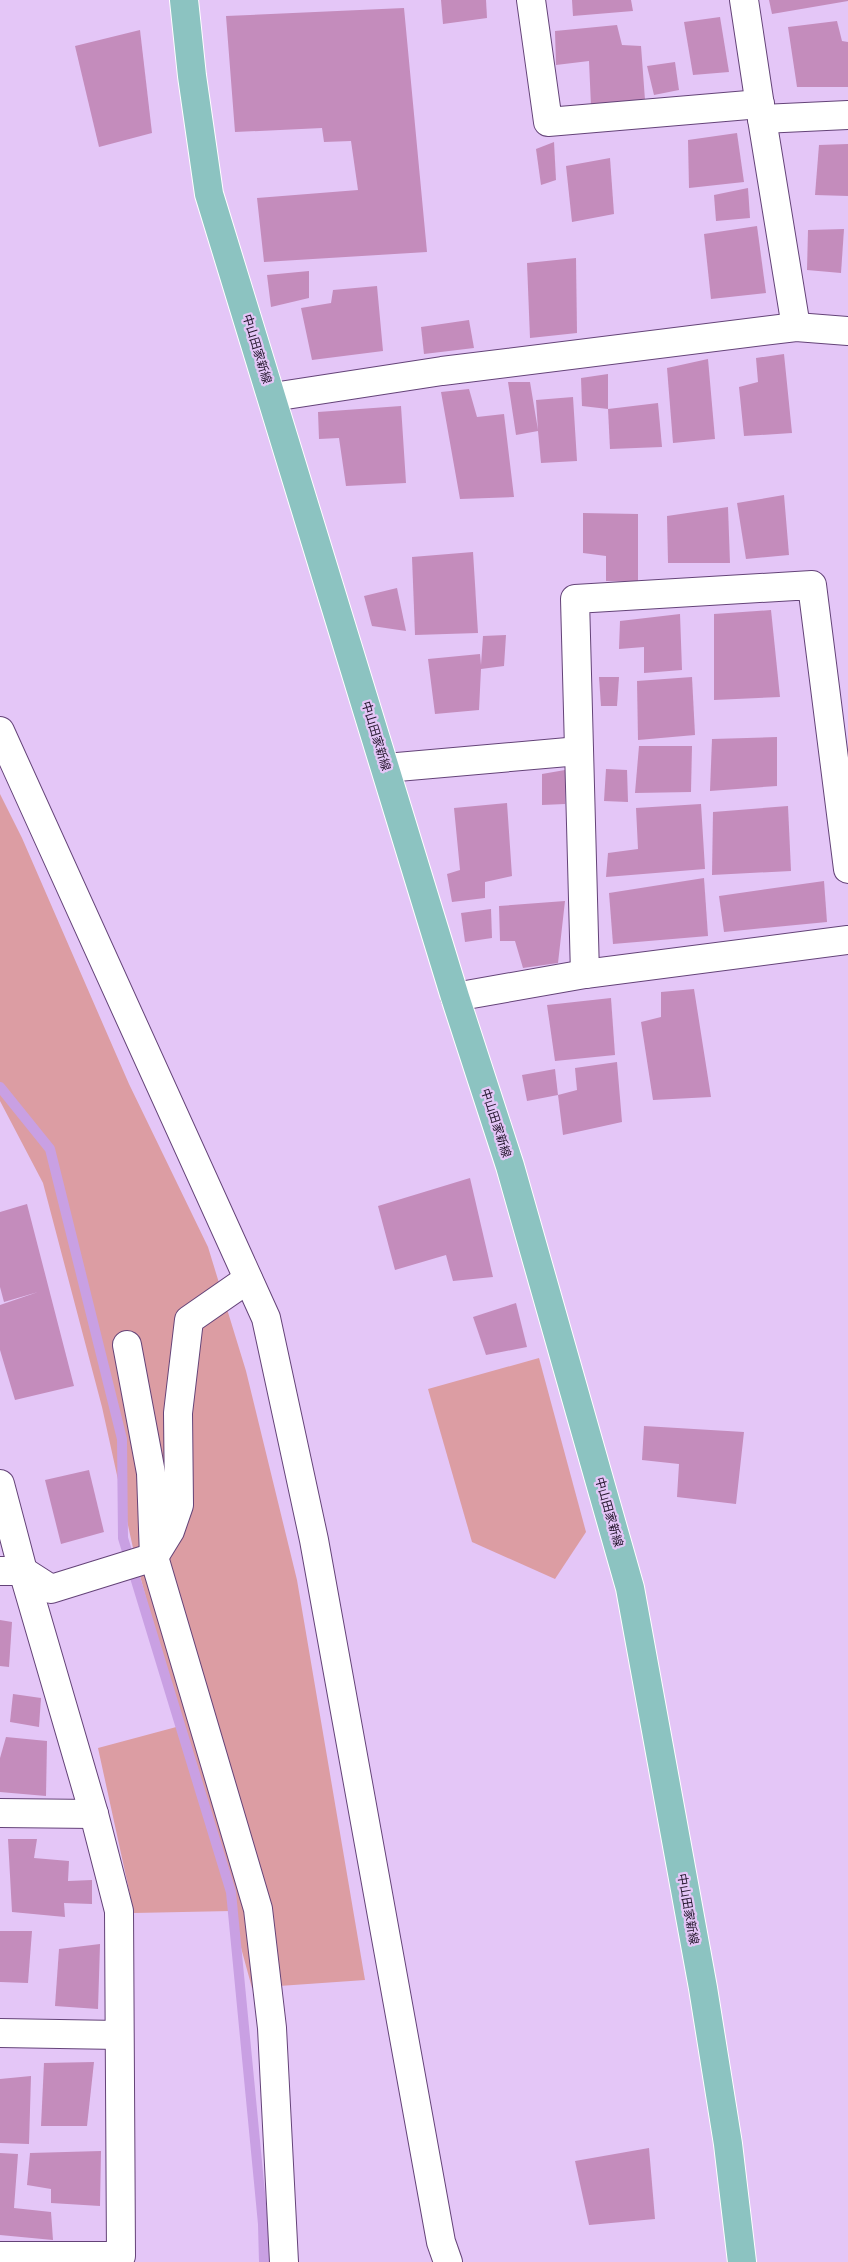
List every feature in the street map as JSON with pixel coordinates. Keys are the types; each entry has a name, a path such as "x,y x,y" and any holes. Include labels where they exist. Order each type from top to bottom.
{"main road":[{"name":"中山田家新線","path":"184,0 192,76 209,194 273,397 455,997 510,1166 630,1588 703,1988 728,2144 742,2262"}],"street":[{"path":"531,0 548,122 761,111 848,116"},
{"path":"744,0 796,327"},
{"path":"273,397 442,371 796,327 848,331"},
{"path":"585,974 575,599 812,585 848,869"},
{"path":"0,730 266,1318 314,1540 441,2242 448,2262"},
{"path":"386,768 579,751"},
{"path":"455,997 585,974 848,940"},
{"path":"11,1571 51,1590 154,1557 170,1531 179,1505 178,1413 188,1320 248,1279"},
{"path":"127,1345 151,1473 154,1557 258,1909 272,2028 284,2262"},
{"path":"0,1484 11,1571 94,1814 119,1911 121,2259 0,2256"},
{"path":"0,1813 94,1814"},
{"path":"0,2033 119,2035"}],"shaded area":[{"path":"0,794 22,838 129,1084 208,1247 246,1371 297,1580 365,1980 252,1988 231,1911 134,1913 98,1748 180,1726 135,1557 102,1407 43,1183 0,1101"},
{"path":"539,1358 586,1532 555,1579 472,1542 428,1389"}],"building":[{"path":"441,0 486,0 487,18 443,24"},
{"path":"572,0 631,0 633,11 573,16"},
{"path":"769,0 848,0 848,1 772,14"},
{"path":"404,8 427,252 264,262 257,198 358,190 351,141 324,142 322,128 235,132 226,16"},
{"path":"720,17 729,72 693,75 684,22"},
{"path":"837,21 842,41 848,42 848,87 797,87 788,27"},
{"path":"617,25 622,45 641,46 645,100 591,106 589,61 556,65 555,31"},
{"path":"140,30 152,133 99,147 75,46"},
{"path":"675,62 679,90 654,95 647,66"},
{"path":"737,133 744,182 689,188 688,140"},
{"path":"554,142 556,180 541,185 536,149"},
{"path":"848,144 848,196 815,195 819,145"},
{"path":"610,158 614,214 572,222 566,166"},
{"path":"748,188 750,218 716,221 714,195"},
{"path":"757,226 766,293 711,299 704,234"},
{"path":"844,229 841,273 807,270 808,230"},
{"path":"576,258 577,333 530,338 527,263"},
{"path":"309,271 309,298 271,307 267,275"},
{"path":"377,286 383,351 312,360 301,308 331,303 333,290"},
{"path":"469,320 474,348 424,354 421,327"},
{"path":"784,354 792,433 744,436 739,387 758,382 756,358"},
{"path":"708,359 715,439 673,443 667,368"},
{"path":"608,374 608,409 582,406 581,378"},
{"path":"508,382 530,382 538,430 536,400 573,397 577,461 541,463 538,431 516,435"},
{"path":"469,389 477,417 504,414 514,497 460,499 441,392"},
{"path":"658,403 662,447 610,449 608,409"},
{"path":"401,406 406,483 346,486 339,438 319,439 318,412"},
{"path":"784,495 789,555 746,559 737,503"},
{"path":"728,507 730,563 668,563 667,516"},
{"path":"583,513 638,514 638,582 606,581 606,556 583,553"},
{"path":"473,552 478,633 415,635 412,557"},
{"path":"397,588 406,631 372,626 364,596"},
{"path":"771,610 780,697 714,700 714,614"},
{"path":"680,614 682,670 644,673 644,647 619,649 620,621"},
{"path":"506,635 504,666 481,669 479,710 435,714 428,659 480,654 481,665 483,636"},
{"path":"599,677 619,677 617,706 601,706"},
{"path":"692,677 695,735 638,740 637,681"},
{"path":"777,737 777,786 710,791 712,739"},
{"path":"639,746 692,746 691,792 635,793"},
{"path":"606,769 627,770 628,802 604,801"},
{"path":"565,770 565,804 542,805 542,774"},
{"path":"507,803 512,876 485,882 485,898 452,902 447,874 460,870 454,808"},
{"path":"701,804 705,869 606,877 608,853 638,849 636,808"},
{"path":"788,806 791,871 712,875 713,812"},
{"path":"704,878 708,936 613,944 609,893"},
{"path":"824,881 827,922 724,932 719,896"},
{"path":"565,901 558,963 523,968 515,941 500,941 499,906"},
{"path":"491,909 492,938 465,942 461,913"},
{"path":"694,989 711,1097 653,1100 641,1022 661,1017 661,992"},
{"path":"611,998 615,1055 555,1061 547,1005"},
{"path":"617,1062 622,1122 563,1135 558,1095 577,1090 575,1068"},
{"path":"555,1069 558,1095 527,1101 522,1075"},
{"path":"470,1178 493,1277 453,1281 446,1255 395,1270 378,1206"},
{"path":"27,1204 74,1386 15,1400 0,1350 0,1305 38,1292 4,1302 0,1287 0,1212"},
{"path":"516,1303 527,1347 486,1355 473,1317"},
{"path":"644,1426 744,1432 736,1504 677,1497 679,1464 642,1460"},
{"path":"89,1470 104,1532 61,1544 45,1480"},
{"path":"0,1620 12,1622 9,1667 0,1666"},
{"path":"13,1694 41,1698 39,1727 10,1722"},
{"path":"6,1737 47,1741 46,1796 0,1792 0,1758"},
{"path":"8,1839 37,1839 34,1858 69,1861 68,1881 92,1880 92,1904 64,1903 65,1917 12,1912"},
{"path":"0,1931 32,1931 28,1983 0,1982"},
{"path":"100,1944 98,2009 55,2006 59,1949"},
{"path":"94,2062 87,2126 41,2126 44,2063"},
{"path":"31,2076 29,2144 0,2143 0,2079"},
{"path":"649,2148 655,2219 589,2225 575,2161"},
{"path":"101,2151 100,2206 51,2203 51,2189 27,2185 30,2153"},
{"path":"0,2153 18,2154 14,2208 51,2212 53,2240 0,2235"}],"waterway":[{"path":"0,1087 50,1149 122,1439 123,1538 231,1892 263,2224 264,2262"}]}
